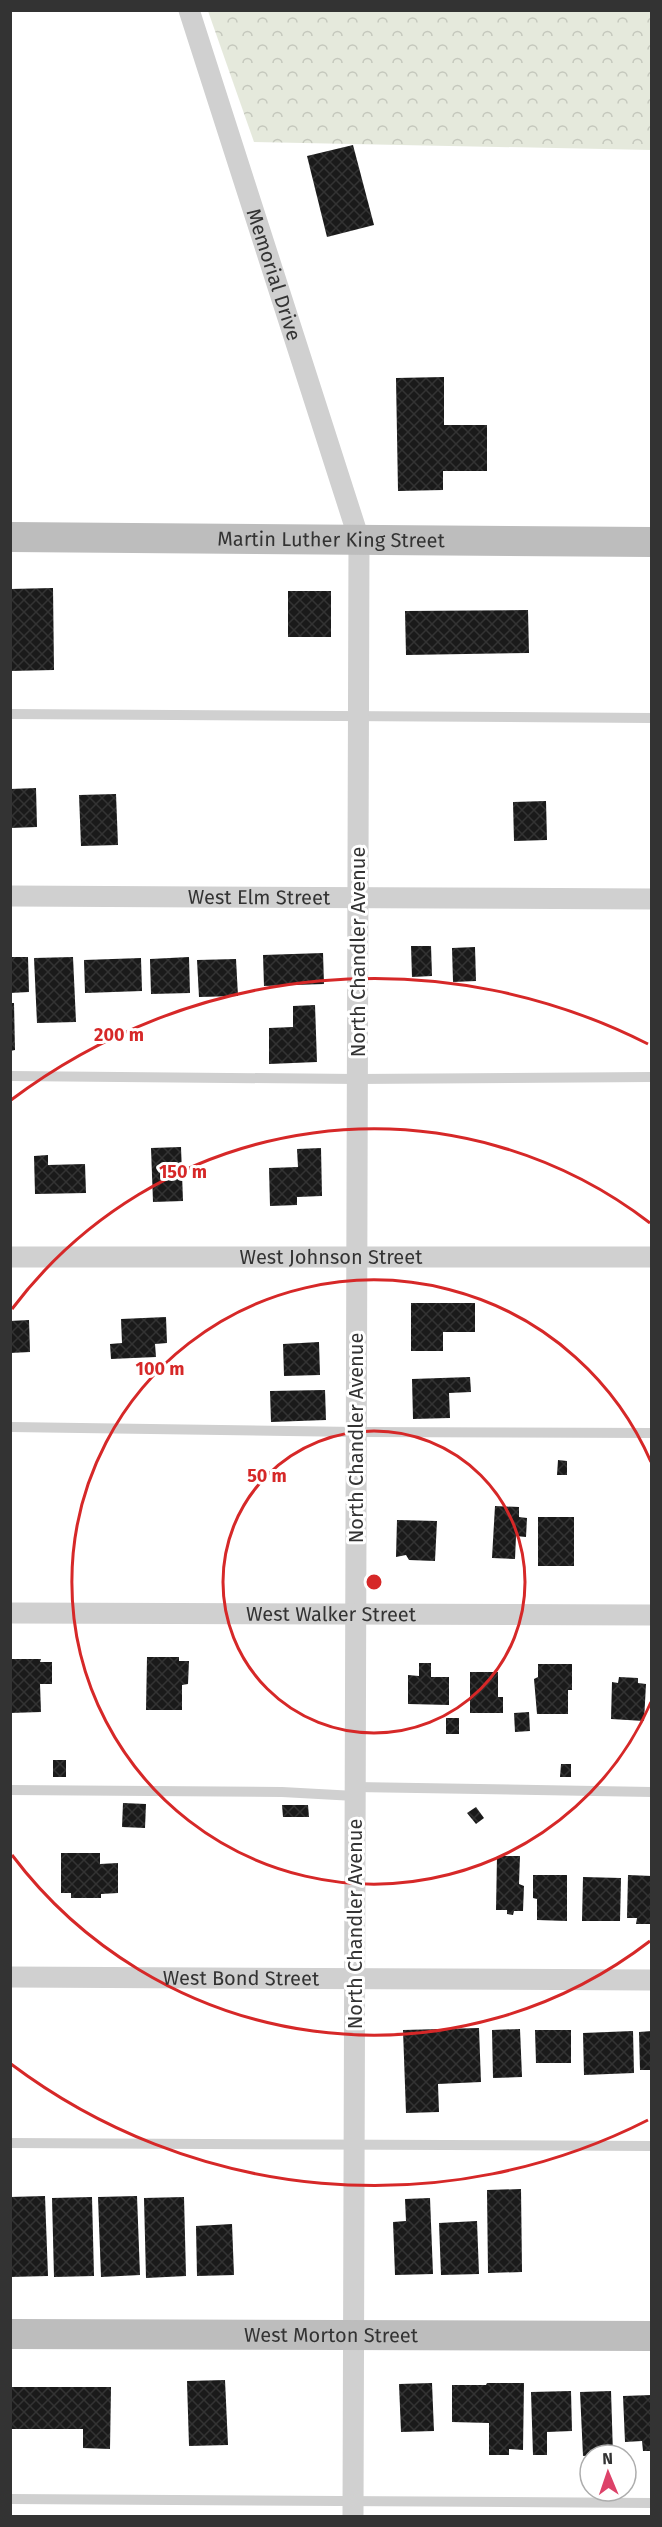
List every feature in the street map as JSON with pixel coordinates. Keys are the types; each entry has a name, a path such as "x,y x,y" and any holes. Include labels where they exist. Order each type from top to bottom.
{"street":[{"name":"Memorial Drive","path":"189,10 359,539"},
{"name":"Martin Luther King Street","path":"10,537 651,542"},
{"name":"North Chandler Avenue","path":"354,2509 359,539"},
{"name":"West Elm Street","path":"10,896 651,899"},
{"name":"West Johnson Street","path":"10,1257 651,1257"},
{"name":"West Walker Street","path":"10,1613 651,1615"},
{"name":"West Bond Street","path":"10,1977 651,1980"},
{"name":"West Morton Street","path":"10,2334 651,2336"}],"lane":[{"path":"10,714 651,718"},
{"path":"10,1076 357,1079 651,1077"},
{"path":"10,1427 651,1433"},
{"path":"10,1790 651,1792"},
{"path":"10,2143 651,2146"},
{"path":"10,2499 354,2509 651,2503"}],"green space":[{"path":"208,11 651,11 651,150 254,142"}],"building":[{"path":"353,145 374,225 327,237 307,156"},
{"path":"444,377 444,425 487,425 487,471 443,471 443,490 398,491 396,378"},
{"path":"53,588 54,670 10,671 10,589"},
{"path":"288,591 331,591 331,637 288,637"},
{"path":"528,610 529,653 406,655 405,611"},
{"path":"36,788 37,827 10,828 10,789"},
{"path":"116,794 118,845 81,846 79,795"},
{"path":"546,801 547,840 514,841 513,802"},
{"path":"411,946 431,946 432,976 412,977"},
{"path":"475,947 476,981 453,982 452,948"},
{"path":"323,953 324,984 264,986 263,955"},
{"path":"10,957 28,957 29,992 10,993"},
{"path":"73,957 76,1022 37,1023 34,958"},
{"path":"189,957 190,993 151,994 150,959"},
{"path":"141,958 142,991 85,993 84,960"},
{"path":"236,959 238,996 199,997 197,960"},
{"path":"10,1003 14,1003 15,1050 10,1051"},
{"path":"315,1005 317,1062 269,1064 269,1028 293,1027 293,1006"},
{"path":"181,1147 183,1201 153,1202 151,1148"},
{"path":"321,1148 322,1196 297,1197 297,1205 270,1206 269,1168 298,1167 297,1149"},
{"path":"48,1155 48,1165 85,1164 86,1193 35,1194 34,1156"},
{"path":"411,1303 475,1303 475,1332 443,1332 443,1351 411,1351"},
{"path":"166,1317 167,1343 155,1344 156,1357 111,1359 110,1344 122,1343 121,1319"},
{"path":"29,1320 30,1352 10,1353 10,1321"},
{"path":"319,1342 320,1375 284,1376 283,1344"},
{"path":"470,1377 471,1392 449,1393 450,1418 413,1419 412,1379"},
{"path":"325,1390 326,1420 271,1422 270,1391"},
{"path":"558,1460 567,1461 567,1475 557,1475"},
{"path":"495,1506 519,1507 519,1517 527,1518 526,1537 516,1536 515,1559 492,1558"},
{"path":"538,1517 574,1517 574,1566 538,1566"},
{"path":"397,1520 437,1521 435,1561 409,1560 406,1555 396,1557"},
{"path":"147,1657 179,1657 179,1661 189,1661 188,1684 182,1685 182,1710 146,1710"},
{"path":"10,1659 41,1659 40,1662 52,1662 52,1684 40,1684 41,1712 10,1713"},
{"path":"419,1663 431,1663 431,1677 449,1677 449,1705 408,1704 408,1675 419,1676"},
{"path":"538,1664 572,1664 572,1690 568,1690 568,1714 537,1714 534,1679 538,1677"},
{"path":"470,1672 498,1672 498,1697 503,1697 503,1713 470,1713"},
{"path":"619,1677 638,1678 638,1683 646,1684 644,1721 611,1719 612,1682 618,1683"},
{"path":"529,1712 530,1731 515,1732 514,1713"},
{"path":"446,1718 459,1718 459,1734 446,1734"},
{"path":"53,1760 66,1760 66,1777 53,1777"},
{"path":"561,1764 571,1764 571,1777 560,1777"},
{"path":"123,1803 146,1804 145,1828 122,1827"},
{"path":"282,1805 308,1805 309,1817 283,1817"},
{"path":"476,1807 484,1818 476,1824 467,1813"},
{"path":"61,1853 100,1853 100,1864 118,1863 118,1893 101,1894 101,1898 71,1898 71,1893 61,1893"},
{"path":"497,1856 520,1856 519,1884 524,1886 523,1911 514,1911 513,1915 507,1914 507,1910 496,1910"},
{"path":"533,1875 567,1875 567,1921 537,1920 537,1899 533,1898"},
{"path":"628,1875 652,1876 652,1924 636,1924 637,1918 627,1918"},
{"path":"583,1877 621,1878 620,1921 582,1921"},
{"path":"479,2028 481,2082 438,2084 439,2112 406,2113 403,2030"},
{"path":"520,2029 522,2077 493,2078 492,2030"},
{"path":"535,2030 571,2030 571,2063 536,2063"},
{"path":"633,2031 634,2073 584,2075 583,2033"},
{"path":"652,2031 652,2070 640,2070 639,2032"},
{"path":"521,2189 522,2272 488,2273 487,2190"},
{"path":"45,2196 48,2276 10,2277 10,2197"},
{"path":"137,2196 140,2275 101,2277 98,2197"},
{"path":"92,2197 94,2276 54,2277 52,2198"},
{"path":"184,2197 186,2276 146,2278 144,2198"},
{"path":"430,2198 433,2274 395,2275 393,2222 406,2221 405,2199"},
{"path":"477,2221 479,2274 441,2275 439,2223"},
{"path":"232,2224 234,2275 197,2276 196,2226"},
{"path":"225,2380 228,2445 189,2446 187,2381"},
{"path":"432,2383 434,2431 401,2432 399,2384"},
{"path":"487,2383 524,2383 523,2450 509,2449 509,2455 489,2455 489,2423 452,2422 452,2385 486,2385"},
{"path":"12,2387 111,2387 110,2449 83,2448 83,2429 12,2429"},
{"path":"571,2391 572,2431 547,2432 547,2455 533,2455 531,2392"},
{"path":"611,2391 613,2443 582,2443 580,2392"},
{"path":"652,2395 652,2451 643,2451 642,2441 625,2442 623,2396"}]}
